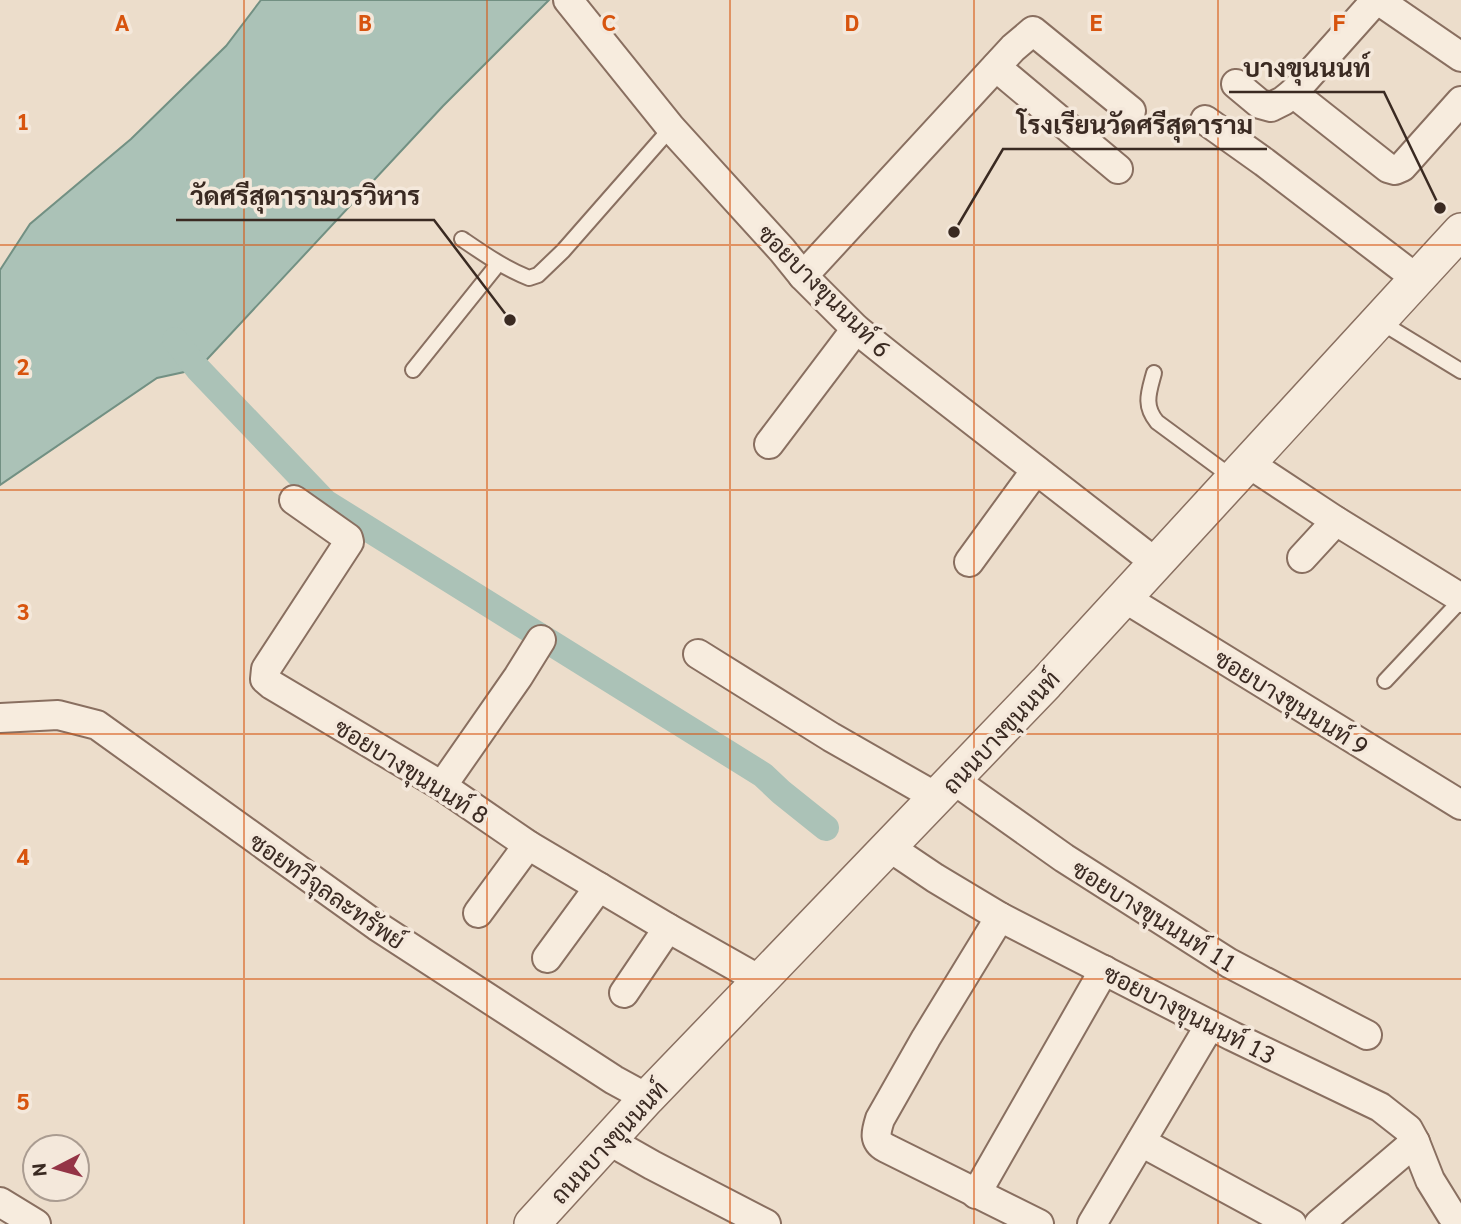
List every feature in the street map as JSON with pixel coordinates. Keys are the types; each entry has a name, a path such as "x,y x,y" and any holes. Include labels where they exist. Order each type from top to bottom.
{"street":[{"name":"ซอยบางขุนนนท์ 6","path":"568,0 671,128 803,275 856,329 1156,563"},
{"path":"1236,84 1261,104 1271,107 1283,100 1293,93 1377,0 1461,57"},
{"path":"803,275 996,66 1033,31 1131,111"},
{"path":"996,66 1118,169"},
{"path":"1293,93 1388,168 1395,170 1402,167 1461,101"},
{"path":"1205,120 1417,279"},
{"name":"ถนนบางขุนนนท์","path":"532,1224 647,1098 1046,683 1461,231"},
{"path":"769,444 856,329"},
{"path":"1248,463 1461,599"},
{"path":"1248,463 1305,480 1461,576"},
{"path":"969,562 1036,470"},
{"name":"ซอยบางขุนนนท์ 8","path":"293,500 348,538 349,542 266,669 265,679 442,786 528,845 760,980"},
{"path":"1302,558 1336,520"},
{"name":"ซอยบางขุนนนท์ 9","path":"1124,597 1461,805"},
{"path":"442,786 541,640"},
{"name":"ซอยบางขุนนนท์ 11","path":"698,654 831,737 945,788 1064,858 1229,963 1367,1035"},
{"name":"ซอยทวีจุลละทรัพย์","path":"0,718 58,715 97,725 377,926 614,1080 647,1098"},
{"path":"478,913 528,845"},
{"name":"ซอยบางขุนนนท์ 13","path":"889,847 1000,916 1210,1025 1380,1107 1408,1129 1430,1180 1450,1215"},
{"path":"547,958 598,887"},
{"path":"1000,916 880,1119 876,1139 880,1144 1039,1224"},
{"path":"624,993 668,928"},
{"path":"976,1194 1104,970"},
{"path":"1092,1224 1210,1025"},
{"path":"608,1140 766,1224"},
{"path":"1141,1142 1292,1224"},
{"path":"1325,1222 1415,1143"},
{"path":"0,1202 36,1224"}],"lane":[{"path":"461,239 498,264 529,278 538,275 563,251 671,128"},
{"path":"413,370 498,264"},
{"path":"1378,321 1461,371"},
{"path":"1154,373 1148,406 1157,422 1248,463"},
{"path":"1385,681 1461,599"}],"shaded area":[{"path":"261,0 549,0 443,106 198,369 157,378 0,485 0,270 30,224 131,139 226,46"}],"waterway":[{"path":"175,340 198,369 325,502 763,775 826,828"}],"place":[{"name":"บางขุนนนท์","path":"1440,208"},
{"name":"โรงเรียนวัดศรีสุดาราม","path":"954,232"},
{"name":"วัดศรีสุดารามวรวิหาร","path":"510,320"}]}
